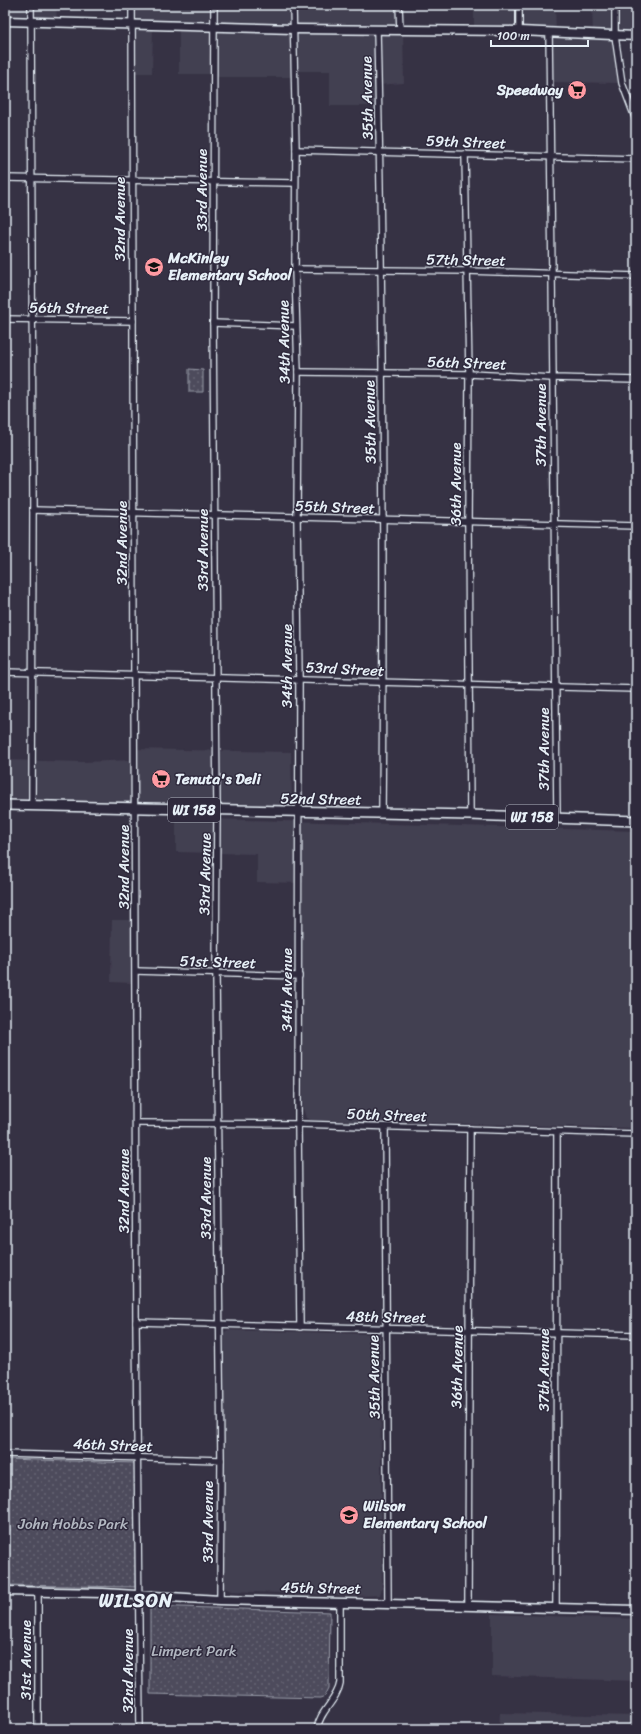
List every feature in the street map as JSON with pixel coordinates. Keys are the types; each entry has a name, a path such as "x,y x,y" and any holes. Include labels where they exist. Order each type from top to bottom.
{"main road":[{"name":"52nd Street","path":"5,805 636,820"}],"street":[{"path":"31,5 33,510 32,806"},
{"name":"32nd Avenue","path":"132,5 136,1322 140,1729"},
{"name":"33rd Avenue","path":"214,5 213,323 217,810 217,1123 221,1460 220,1600"},
{"name":"34th Avenue","path":"293,5 296,150 295,269 298,372 298,1124 300,1327"},
{"path":"399,5 400,30"},
{"path":"519,5 520,31"},
{"path":"615,5 615,36 622,83 636,120"},
{"path":"5,21 377,30 520,31 636,36"},
{"name":"35th Avenue","path":"377,30 380,152 383,520 382,814"},
{"name":"37th Avenue","path":"549,32 556,818"},
{"name":"59th Street","path":"296,150 636,159"},
{"name":"36th Avenue","path":"465,154 469,374 468,522 470,815"},
{"path":"5,178 295,183"},
{"name":"57th Street","path":"295,269 467,271 636,276"},
{"name":"56th Street","path":"5,318 133,321"},
{"path":"213,323 296,326"},
{"name":"56th Street","path":"298,372 469,374 636,380"},
{"name":"55th Street","path":"33,510 636,526"},
{"name":"53rd Street","path":"5,672 636,689"},
{"name":"51st Street","path":"136,971 299,976"},
{"name":"50th Street","path":"136,1123 298,1124 636,1134"},
{"name":"35th Avenue","path":"385,1127 388,1603"},
{"name":"36th Avenue","path":"468,1606 470,1129"},
{"name":"37th Avenue","path":"556,1608 557,1132"},
{"name":"48th Street","path":"136,1322 470,1332 636,1335"},
{"name":"46th Street","path":"5,1454 221,1460"},
{"name":"45th Street","path":"5,1591 220,1600 636,1610"},
{"name":"31st Avenue","path":"38,1592 38,1729"},
{"path":"317,1729 321,1716 335,1698 339,1690 340,1602"}],"shaded area":[{"path":"5,5 56,5 57,22 5,21"},
{"path":"132,5 399,5 403,30 404,83 378,85 379,106 330,106 330,71 295,71 295,77 214,77 214,74 179,74 179,25 153,24 152,73 132,73"},
{"path":"474,5 555,5 556,32 593,34 592,5 636,5 636,36 615,36 622,83 549,82 549,32 474,31"},
{"path":"133,749 291,752 292,806 276,807 5,799 5,760 83,762 133,760"},
{"path":"176,818 636,831 636,1128 311,1120 306,1118 303,1108 303,883 257,882 257,854 176,852"},
{"path":"112,920 132,920 132,983 111,982"},
{"path":"228,1330 378,1334 380,1336 382,1588 380,1595 359,1596 232,1591 224,1588 222,1336 223,1333"},
{"path":"492,1614 636,1619 636,1681 492,1676"},
{"path":"500,1713 636,1716 636,1729 499,1729"}],"green space":[{"path":"189,369 203,370 203,392 189,392"},
{"name":"John Hobbs Park","path":"5,1459 136,1463 135,1587 5,1585"},
{"name":"Limpert Park","path":"150,1606 330,1612 329,1688 325,1696 320,1698 150,1694"}],"place":[{"name":"Speedway","path":"577,90"},
{"name":"McKinley Elementary School","path":"154,267"},
{"name":"Tenuta's Deli","path":"161,779"},
{"name":"Wilson Elementary School","path":"349,1515"}],"district":[{"name":"WILSON","path":"136,1600"}]}
